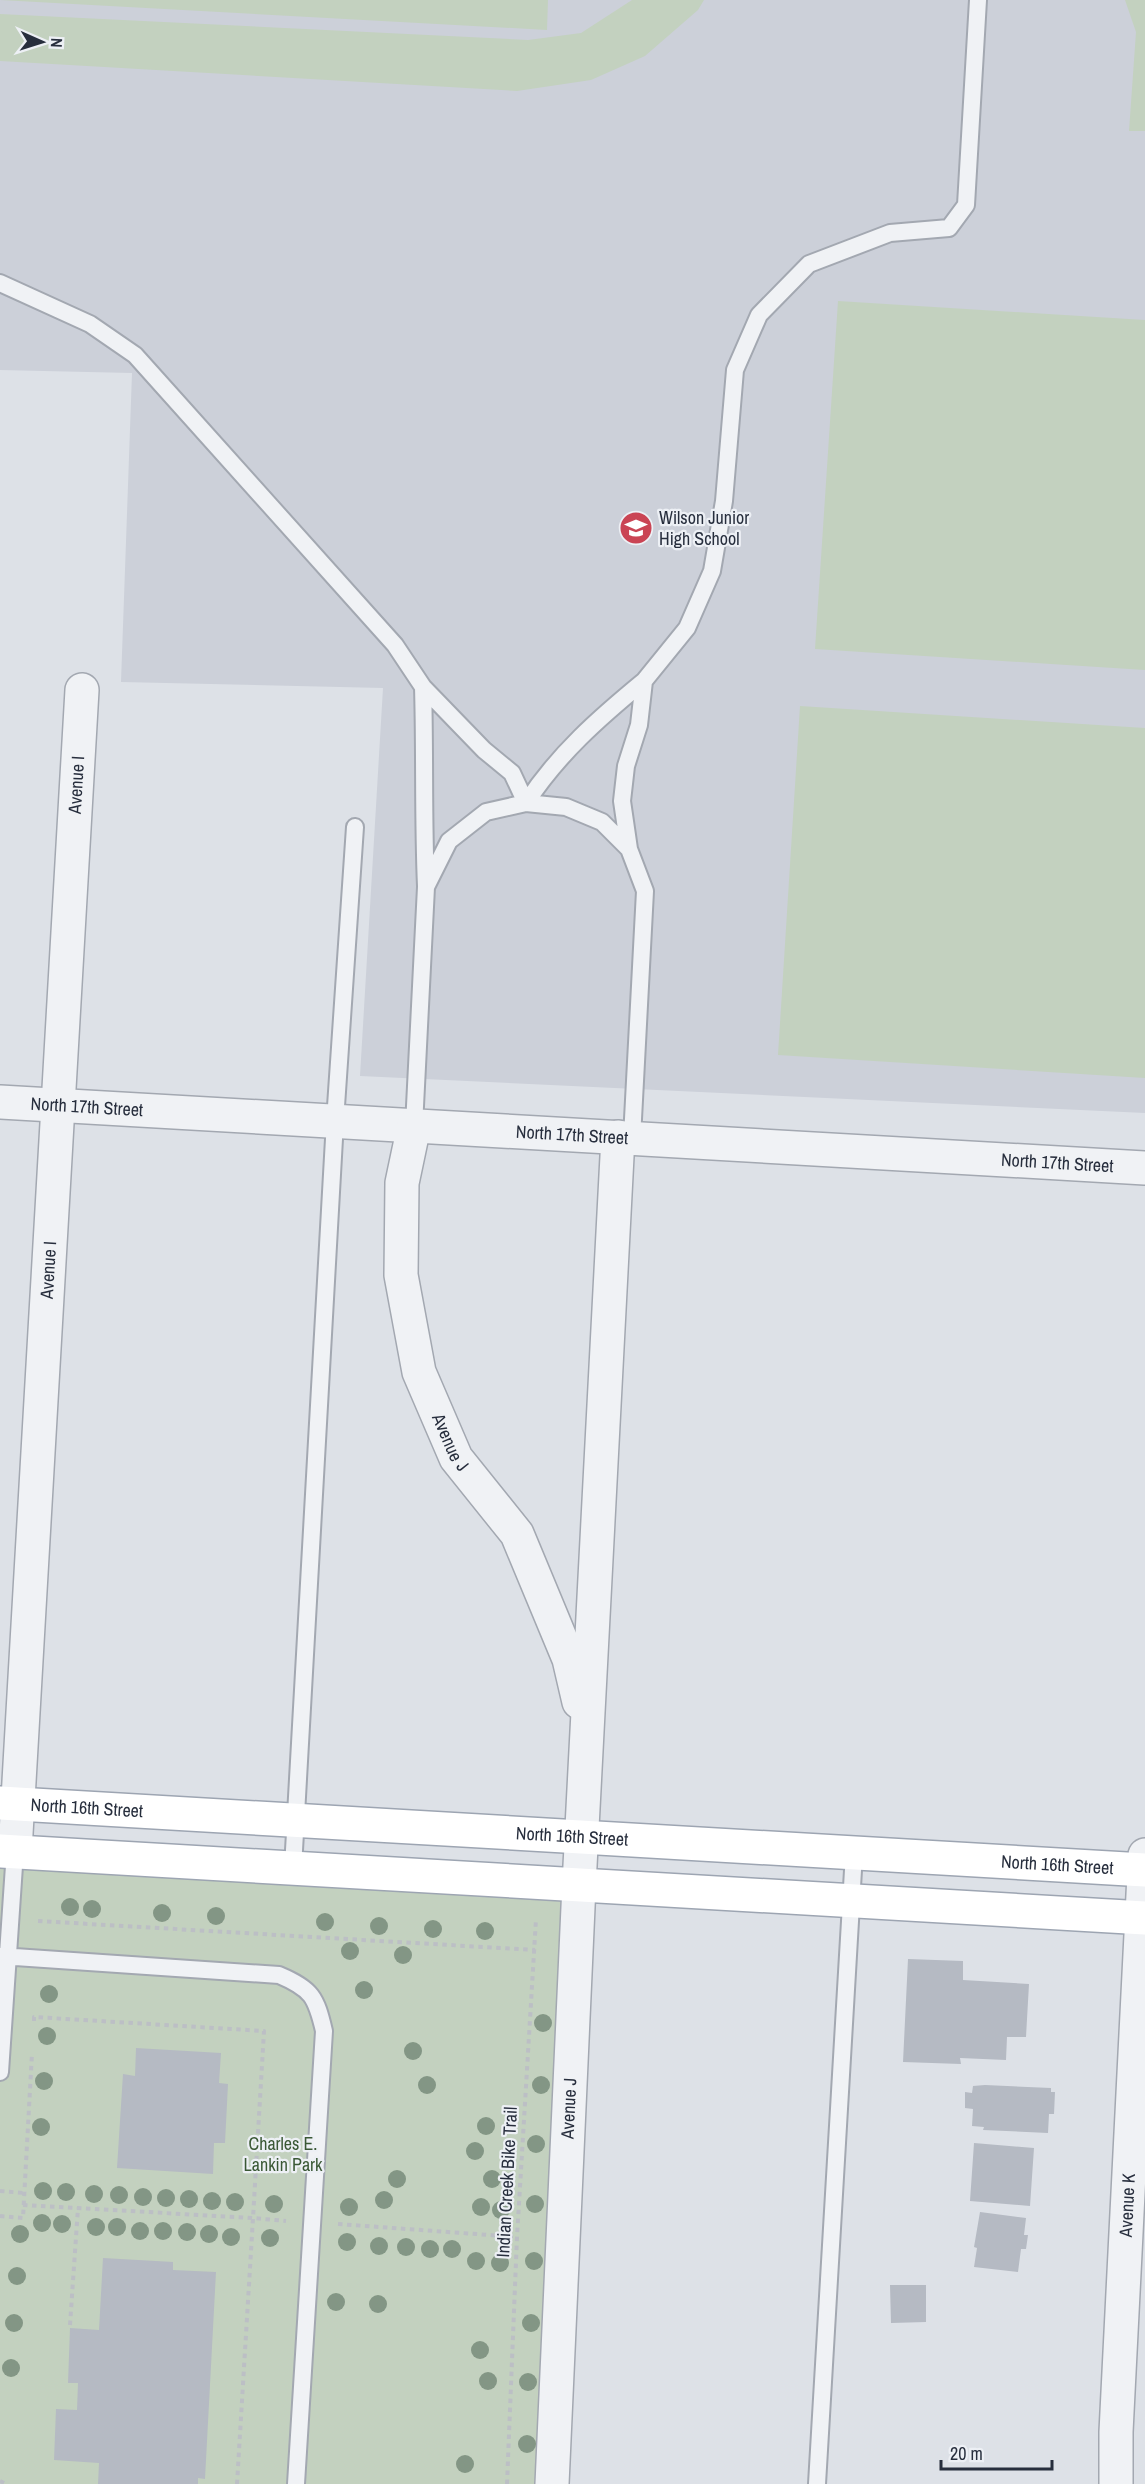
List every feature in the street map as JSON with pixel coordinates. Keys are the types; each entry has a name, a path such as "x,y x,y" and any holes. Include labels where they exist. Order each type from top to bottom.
{"main road":[{"name":"North 16th Street","path":"9,1803 855,1853 1145,1865"},
{"path":"8,1851 1143,1918"}],"street":[{"name":"Avenue I","path":"8,1851 9,1803 58,1105 82,690"},
{"name":"North 17th Street","path":"0,1102 1145,1168"},
{"name":"Avenue J","path":"414,1126 402,1183 401,1275 419,1371 456,1458 517,1534 568,1659 587,1732"},
{"name":"Avenue J","path":"552,2484 587,1732 625,1138"},
{"name":"Avenue K","path":"1116,2484 1145,1865"}],"lane":[{"path":"526,803 547,771 593,723 644,681 687,628 712,571 724,501 735,370 759,315 809,264 890,233 949,228 966,205 978,0"},
{"path":"0,283 90,324 135,355 395,645 423,687 484,750 512,773 526,803"},
{"path":"625,1138 645,891 629,849 622,801 626,765 639,725 644,681"},
{"path":"414,1126 426,887 422,812 425,748 423,687"},
{"path":"426,887 449,841 486,812 526,803 566,807 603,822 629,849"},
{"path":"293,1868 335,1121 355,827"},
{"path":"0,2072 3,1957 9,1919 8,1851"},
{"path":"817,2484 855,1853"},
{"path":"3,1957 279,1975 303,1986 318,2003 324,2031 296,2484"}],"path":[{"name":"Indian Creek Bike Trail","path":"507,2484 517,2237 535,1950 537,1882"},
{"path":"9,1919 535,1950"},
{"path":"33,2029 34,2017 264,2031 237,2484"},
{"path":"0,2216 23,2218 32,2052"},
{"path":"0,2192 24,2193"},
{"path":"23,2205 253,2218 517,2237"},
{"path":"70,2325 78,2208"},
{"path":"0,2481 6,2484"}],"shaded area":[{"name":"Wilson Junior High School","path":"0,0 1145,0 1145,1113 360,1076 383,688 121,682 132,373 0,370"}],"green space":[{"path":"0,0 548,0 547,30"},
{"path":"632,0 704,0 698,10 645,56 591,80 517,91 0,61 0,14 528,40 581,33"},
{"path":"1125,0 1145,0 1145,131 1129,131 1136,32"},
{"path":"838,301 1145,320 1145,670 815,649"},
{"path":"800,706 1145,728 1145,1078 778,1055"},
{"name":"Charles E. Lankin Park","path":"0,1856 579,1885 552,2484 0,2484"}],"building":[{"path":"908,1959 963,1961 963,1980 1029,1984 1026,2037 1007,2037 1006,2060 960,2058 961,2064 903,2062"},
{"path":"136,2048 221,2053 219,2083 228,2084 225,2143 214,2143 213,2174 117,2168 123,2074 135,2076"},
{"path":"973,2086 1051,2088 1051,2092 1055,2092 1054,2114 1049,2114 1048,2133 983,2130 984,2127 972,2126 973,2109 965,2108 965,2092 972,2093"},
{"path":"974,2143 1034,2148 1030,2206 970,2201"},
{"path":"980,2212 1026,2218 1024,2235 1028,2235 1026,2249 1021,2249 1018,2272 974,2267 977,2248 974,2247"},
{"path":"103,2258 173,2262 173,2270 216,2272 205,2479 198,2478 198,2484 98,2484 99,2463 54,2460 56,2409 77,2410 78,2383 68,2383 70,2328 99,2330"},
{"path":"890,2285 926,2285 926,2322 891,2323"}],"place":[{"name":"Wilson Junior High School","path":"636,528"}]}
